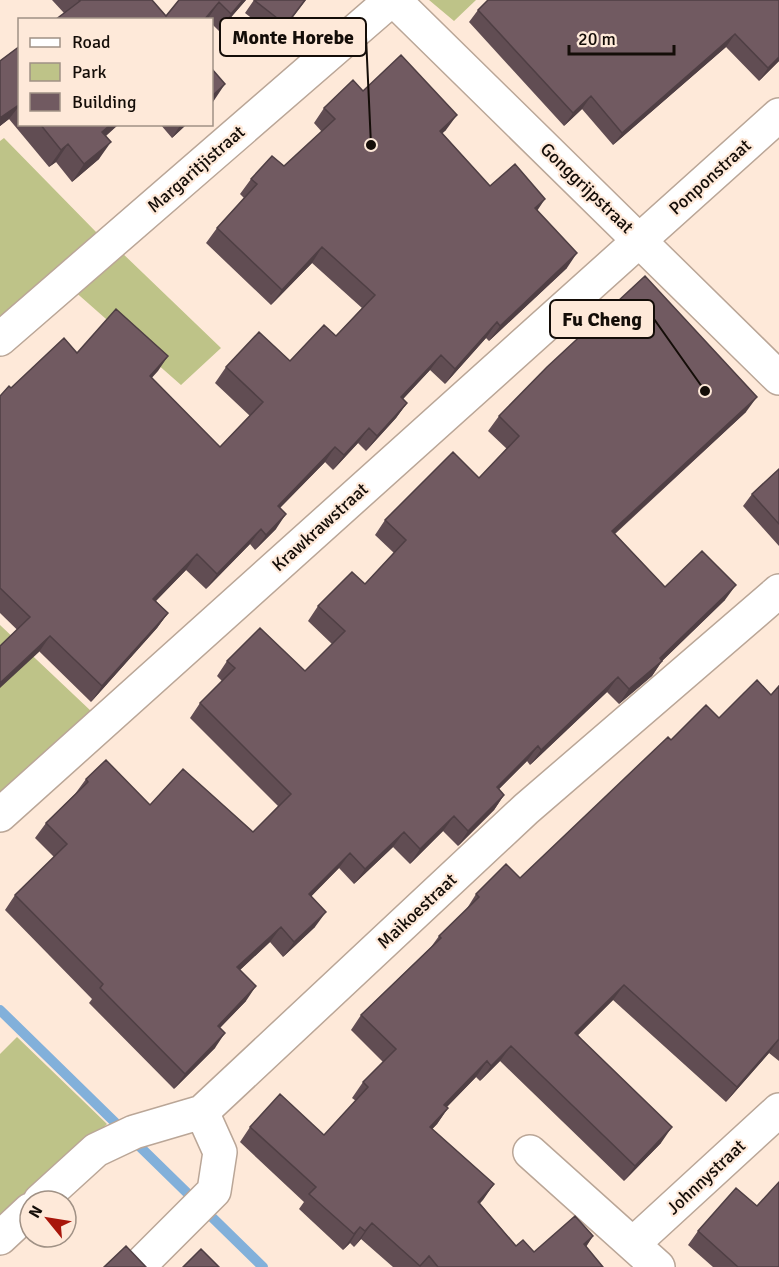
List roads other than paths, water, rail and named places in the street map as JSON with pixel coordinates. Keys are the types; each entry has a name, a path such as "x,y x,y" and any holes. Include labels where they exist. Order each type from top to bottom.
{"street":[{"name":"Gonggrijpstraat","path":"392,0 640,239 779,378"},
{"name":"Margaritjistraat","path":"0,339 392,0"},
{"name":"Ponponstraat","path":"640,239 779,115"},
{"name":"Krawkrawstraat","path":"0,815 640,239"},
{"name":"Maikoestraat","path":"53,1189 96,1150 123,1137 202,1112 526,808 779,591"},
{"name":"Johnnystraat","path":"633,1244 779,1110"},
{"path":"141,1264 214,1191 220,1152 202,1112"},
{"path":"530,1152 658,1267"},
{"path":"0,1238 18,1221"}],"waterway":[{"path":"0,1010 263,1267"}],"place":[{"name":"Monte Horebe","path":"371,145"},
{"name":"Fu Cheng","path":"705,391"}]}
